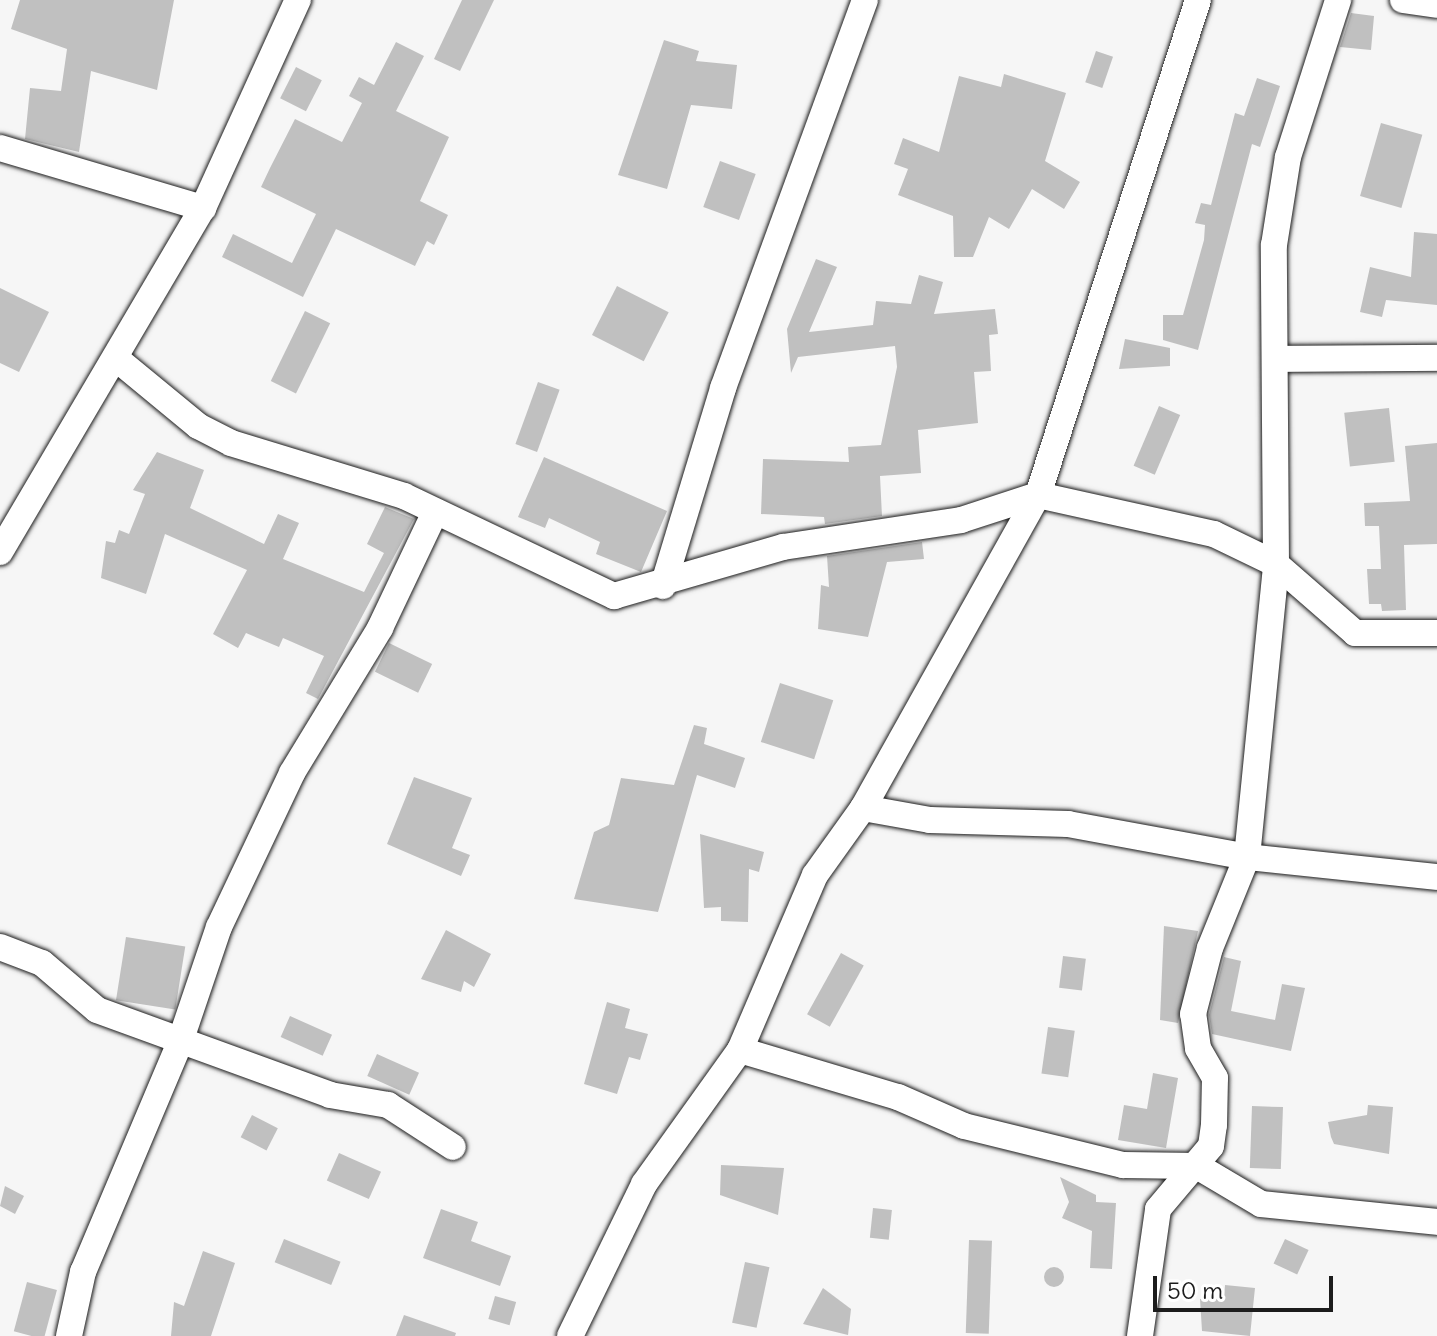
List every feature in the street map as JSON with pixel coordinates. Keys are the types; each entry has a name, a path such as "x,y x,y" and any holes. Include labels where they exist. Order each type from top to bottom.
{"street":[{"path":"0,552 118,360 203,208 298,0"},
{"path":"663,586 723,388 865,0"},
{"path":"574,1335 644,1184 740,1050 815,875 863,808 1038,495 1198,0"},
{"path":"1140,1336 1155,1217 1211,1146 1215,1078 1198,1048 1193,1014 1210,948 1247,857 1276,564 1280,197 1338,0"},
{"path":"1403,0 1437,5"},
{"path":"0,148 203,208"},
{"path":"1276,359 1437,358"},
{"path":"118,360 198,426 231,443 292,457 435,512 586,587 630,597 783,547 961,520 1038,495 1184,525 1276,564 1355,633 1437,633"},
{"path":"69,1336 83,1272 180,1042 219,927 285,787 380,628 435,512"},
{"path":"863,808 930,820 1068,824 1247,857 1437,877"},
{"path":"0,947 42,963 97,1010 330,1095 388,1105 453,1147"},
{"path":"740,1050 898,1097 964,1126 1123,1165 1197,1166 1261,1204 1437,1222"}],"building":[{"path":"20,0 174,0 157,90 91,71 79,152 25,139 30,88 61,91 67,49 11,29"},
{"path":"462,0 494,0 460,71 434,59"},
{"path":"1351,13 1374,16 1371,50 1340,47"},
{"path":"664,40 699,51 696,61 737,65 732,109 691,105 667,189 618,175"},
{"path":"396,42 424,56 396,111 449,137 420,201 448,215 434,245 427,241 415,266 336,229 303,297 222,257 233,234 292,263 316,214 261,187 295,119 342,142 362,103 349,96 359,77 374,85"},
{"path":"1096,51 1113,57 1102,88 1085,82"},
{"path":"296,67 322,80 306,111 280,98"},
{"path":"1004,74 1066,93 1045,161 1080,182 1064,209 1032,189 1009,229 989,217 973,257 954,257 953,216 898,195 908,169 894,164 903,138 939,152 959,76 1001,87"},
{"path":"1257,78 1280,86 1260,147 1252,144 1198,350 1163,340 1163,315 1183,315 1204,240 1205,225 1195,223 1201,203 1211,205 1235,113 1244,116"},
{"path":"1381,123 1422,135 1401,208 1360,196"},
{"path":"720,161 756,174 739,220 703,207"},
{"path":"1414,232 1437,234 1437,305 1386,300 1382,317 1360,312 1370,267 1411,277"},
{"path":"816,259 837,267 809,332 873,325 876,301 911,304 919,275 943,282 934,314 995,309 998,334 989,335 991,371 974,372 978,423 918,430 921,473 880,476 882,516 825,524 824,517 761,514 763,459 849,462 848,447 881,445 897,367 895,346 798,357 791,373 787,329"},
{"path":"617,286 669,312 644,361 592,335"},
{"path":"0,288 49,312 19,372 0,363"},
{"path":"305,311 330,323 296,393 271,381"},
{"path":"1125,339 1170,348 1170,366 1119,369"},
{"path":"538,382 560,390 537,452 515,444"},
{"path":"1159,406 1180,415 1155,475 1134,466"},
{"path":"1389,408 1395,462 1350,466 1344,413"},
{"path":"1437,443 1437,544 1404,545 1406,610 1382,611 1381,604 1369,604 1367,569 1381,569 1379,526 1365,526 1364,503 1410,501 1405,446"},
{"path":"157,452 204,470 190,508 264,544 278,514 299,523 283,559 364,592 384,553 367,544 385,507 414,519 318,699 306,693 324,656 283,638 279,647 246,633 238,648 213,634 247,570 165,534 146,594 101,578 106,541 115,543 119,530 129,534 145,494 133,490"},
{"path":"544,457 667,511 641,572 596,554 600,542 549,518 545,528 518,517"},
{"path":"922,542 924,559 887,562 868,637 818,629 821,585 829,587 827,556"},
{"path":"389,643 432,664 418,693 375,672"},
{"path":"780,683 833,700 814,759 761,742"},
{"path":"694,725 707,728 704,744 745,758 735,788 697,775 658,912 574,899 594,832 609,825 621,778 674,785"},
{"path":"414,777 472,798 452,848 470,855 461,876 387,844"},
{"path":"700,834 764,852 759,872 749,869 748,922 721,921 721,907 704,908"},
{"path":"1164,926 1198,931 1178,1023 1160,1020"},
{"path":"446,930 491,954 474,987 464,981 461,992 421,979"},
{"path":"126,937 185,946 175,1010 116,1000"},
{"path":"841,953 864,966 830,1027 807,1014"},
{"path":"1063,956 1086,959 1082,991 1059,988"},
{"path":"1224,957 1241,961 1231,1011 1275,1020 1282,984 1305,988 1291,1051 1212,1034 1209,1015"},
{"path":"607,1002 630,1009 625,1028 648,1034 640,1060 629,1057 617,1094 584,1084"},
{"path":"290,1016 332,1035 323,1056 281,1037"},
{"path":"1048,1027 1075,1031 1068,1077 1041,1074"},
{"path":"377,1054 419,1073 409,1095 367,1076"},
{"path":"1153,1073 1178,1078 1166,1148 1118,1140 1124,1105 1147,1109"},
{"path":"1368,1105 1393,1107 1389,1154 1334,1144 1331,1137 1328,1122 1367,1115"},
{"path":"1252,1106 1283,1107 1281,1169 1250,1168"},
{"path":"252,1115 278,1128 266,1150 241,1137"},
{"path":"339,1153 381,1172 369,1199 327,1180"},
{"path":"721,1165 784,1168 778,1215 720,1195"},
{"path":"1060,1177 1096,1195 1096,1202 1116,1203 1112,1269 1090,1268 1092,1231 1062,1218 1069,1202"},
{"path":"5,1186 24,1196 15,1214 0,1206"},
{"path":"873,1208 892,1210 889,1240 870,1238"},
{"path":"441,1209 478,1222 471,1241 511,1256 500,1286 423,1258"},
{"path":"284,1239 341,1262 331,1285 275,1262"},
{"path":"1285,1239 1309,1250 1297,1274 1274,1263"},
{"path":"969,1240 992,1241 989,1334 966,1333"},
{"path":"203,1251 235,1263 211,1336 171,1336 174,1302 184,1306"},
{"path":"745,1262 769,1267 757,1328 732,1323"},
{"path":"1054,1267 1061,1270 1064,1277 1061,1284 1054,1287 1047,1284 1044,1277 1047,1270"},
{"path":"27,1282 57,1290 45,1336 14,1331"},
{"path":"1225,1285 1255,1288 1250,1336 1202,1331 1200,1299 1224,1299"},
{"path":"823,1288 851,1309 848,1335 803,1324"},
{"path":"495,1296 516,1302 510,1325 488,1319"},
{"path":"404,1315 456,1333 455,1336 396,1336"}]}
